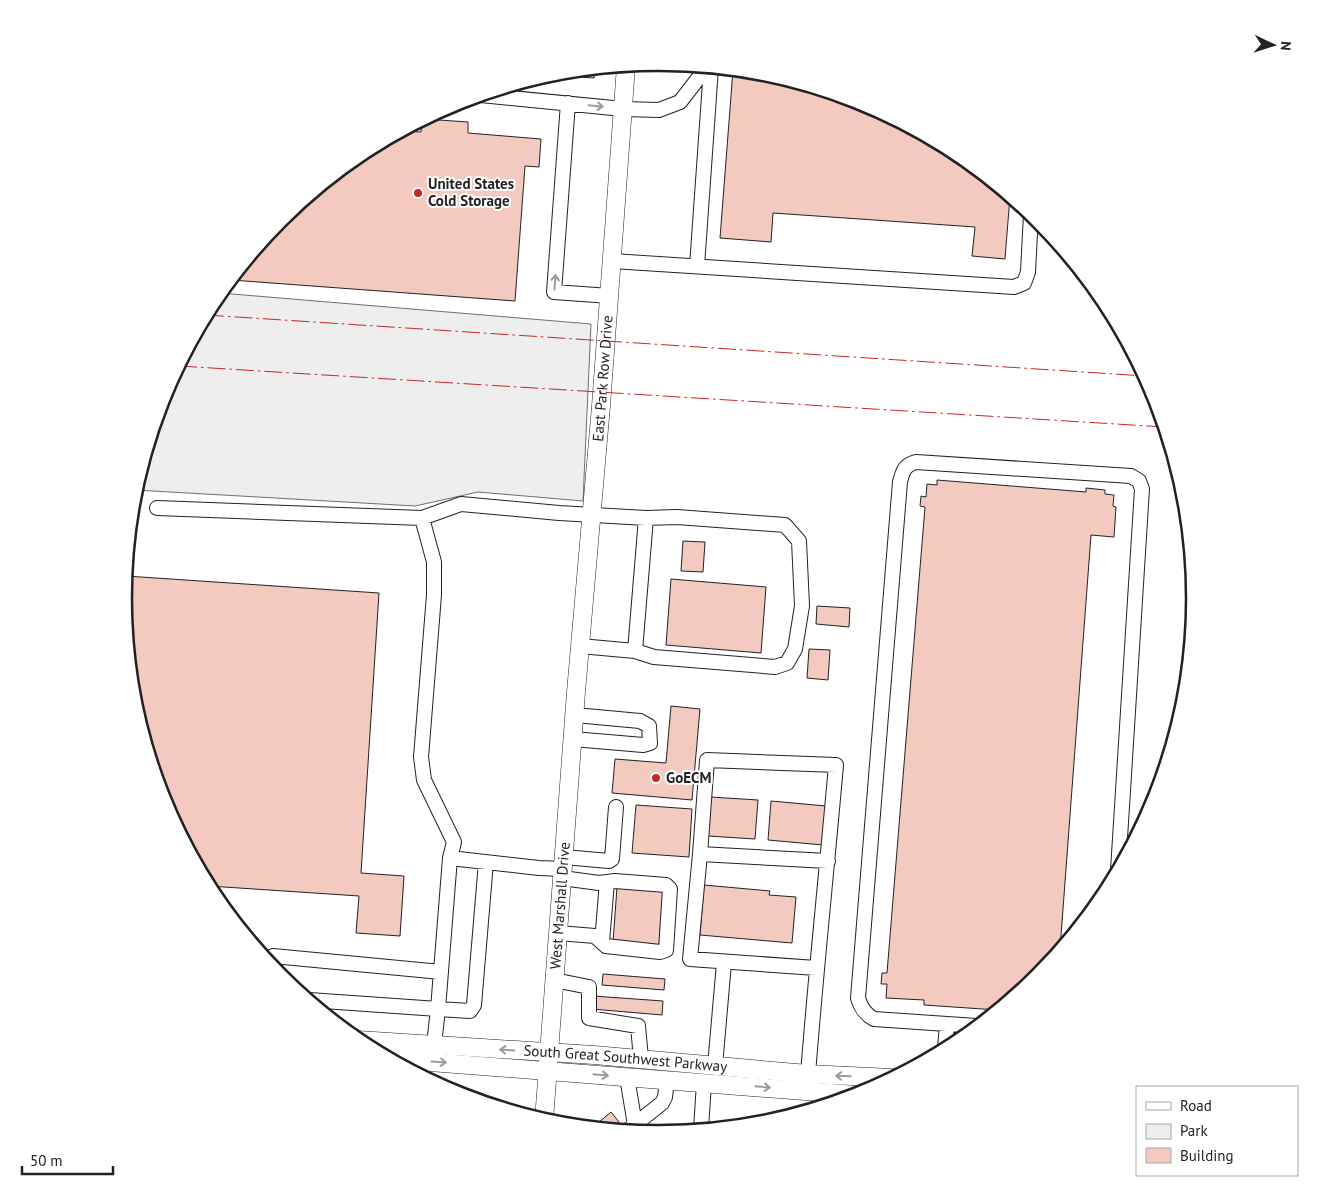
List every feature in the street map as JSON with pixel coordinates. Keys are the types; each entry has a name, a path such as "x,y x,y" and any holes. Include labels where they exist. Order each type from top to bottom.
{"main road":[{"name":"East Park Row Drive","path":"576,692 610,296 626,72"},
{"name":"West Marshall Drive","path":"544,1112 576,692"},
{"name":"South Great Southwest Parkway","path":"374,1041 549,1052 715,1066 808,1082 843,1092"},
{"name":"South Great Southwest Parkway","path":"412,1063 547,1070 704,1083 808,1082 874,1079"}],"lane":[{"path":"498,97 623,109 659,110 680,102 704,73"},
{"path":"697,266 709,74"},
{"path":"568,103 554,292 610,296"},
{"path":"612,261 1014,287 1024,283 1028,272 1030,225"},
{"path":"967,1025 874,1019 867,1015 861,1007 858,998 900,482 903,470 909,464 916,462 1131,476 1139,482 1142,489 1119,853"},
{"path":"157,508 422,518 461,504 559,513 646,518 677,516 785,525 798,541 802,606 795,649 787,663 775,667 654,657 635,651 580,646"},
{"path":"422,518 434,562 434,595 421,757 424,780 454,842 450,858 434,1045"},
{"path":"635,651 646,518"},
{"path":"573,739 643,745 650,743 649,726 640,721 575,715"},
{"path":"808,1082 816,968 836,765 707,760 690,959 724,963 816,968"},
{"path":"450,858 539,868 563,868 609,861 612,860 616,807"},
{"path":"700,854 828,861"},
{"path":"320,1001 470,1011 474,1005 486,862"},
{"path":"558,933 595,936 606,946 660,952 666,950 670,889 666,885 615,881 599,883 563,868"},
{"path":"602,942 607,882"},
{"path":"274,956 440,972"},
{"path":"715,1066 724,963"},
{"path":"554,980 589,987 589,1018 638,1026 641,1059"},
{"path":"946,1040 948,1024"},
{"path":"627,1077 632,1124"},
{"path":"636,1124 662,1103 665,1097 667,1080"},
{"path":"701,1123 704,1083"}],"green space":[{"path":"229,294 591,324 583,501 478,492 415,506 143,490 160,429 172,396 203,335"}],"building":[{"path":"594,76 594,78 582,77"},
{"path":"732,77 795,89 861,111 922,142 952,160 980,180 1009,205 1005,259 972,256 975,227 773,213 771,242 720,238"},
{"name":"United States Cold Storage","path":"439,120 468,122 468,133 541,139 539,167 525,166 515,301 238,281 287,226 338,180 396,142 415,132 421,132 421,129"},
{"path":"937,480 1086,492 1086,488 1105,490 1105,494 1114,495 1113,506 1116,507 1114,537 1091,535 1061,938 1031,970 988,1009 924,1005 924,1000 886,998 887,984 881,984 882,973 887,973 925,507 920,506 921,496 926,497 927,484 937,485"},
{"path":"683,541 705,542 703,572 681,571"},
{"path":"133,576 379,593 361,873 404,876 400,936 356,933 359,896 218,887 172,800 150,734 142,701 133,632"},
{"path":"671,579 766,587 761,653 666,645"},
{"path":"817,606 850,608 849,627 816,624"},
{"path":"809,649 830,650 828,680 807,678"},
{"path":"671,706 700,709 692,800 612,793 615,759 666,763"},
{"path":"711,797 758,800 755,839 708,836"},
{"path":"771,801 826,806 823,845 768,840"},
{"path":"636,805 692,809 689,857 632,853"},
{"path":"704,885 770,891 769,895 796,897 792,943 700,935"},
{"path":"617,887 663,891 659,946 613,942"},
{"path":"603,974 665,979 664,990 602,985"},
{"path":"593,996 663,1001 662,1015 592,1009"},
{"path":"611,1112 619,1122 618,1123 600,1121"}],"power":[{"path":"215,316 1136,375"},
{"path":"186,366 1157,427"}],"place":[{"name":"United States Cold Storage","path":"418,193"},
{"name":"GoECM","path":"656,778"}]}
